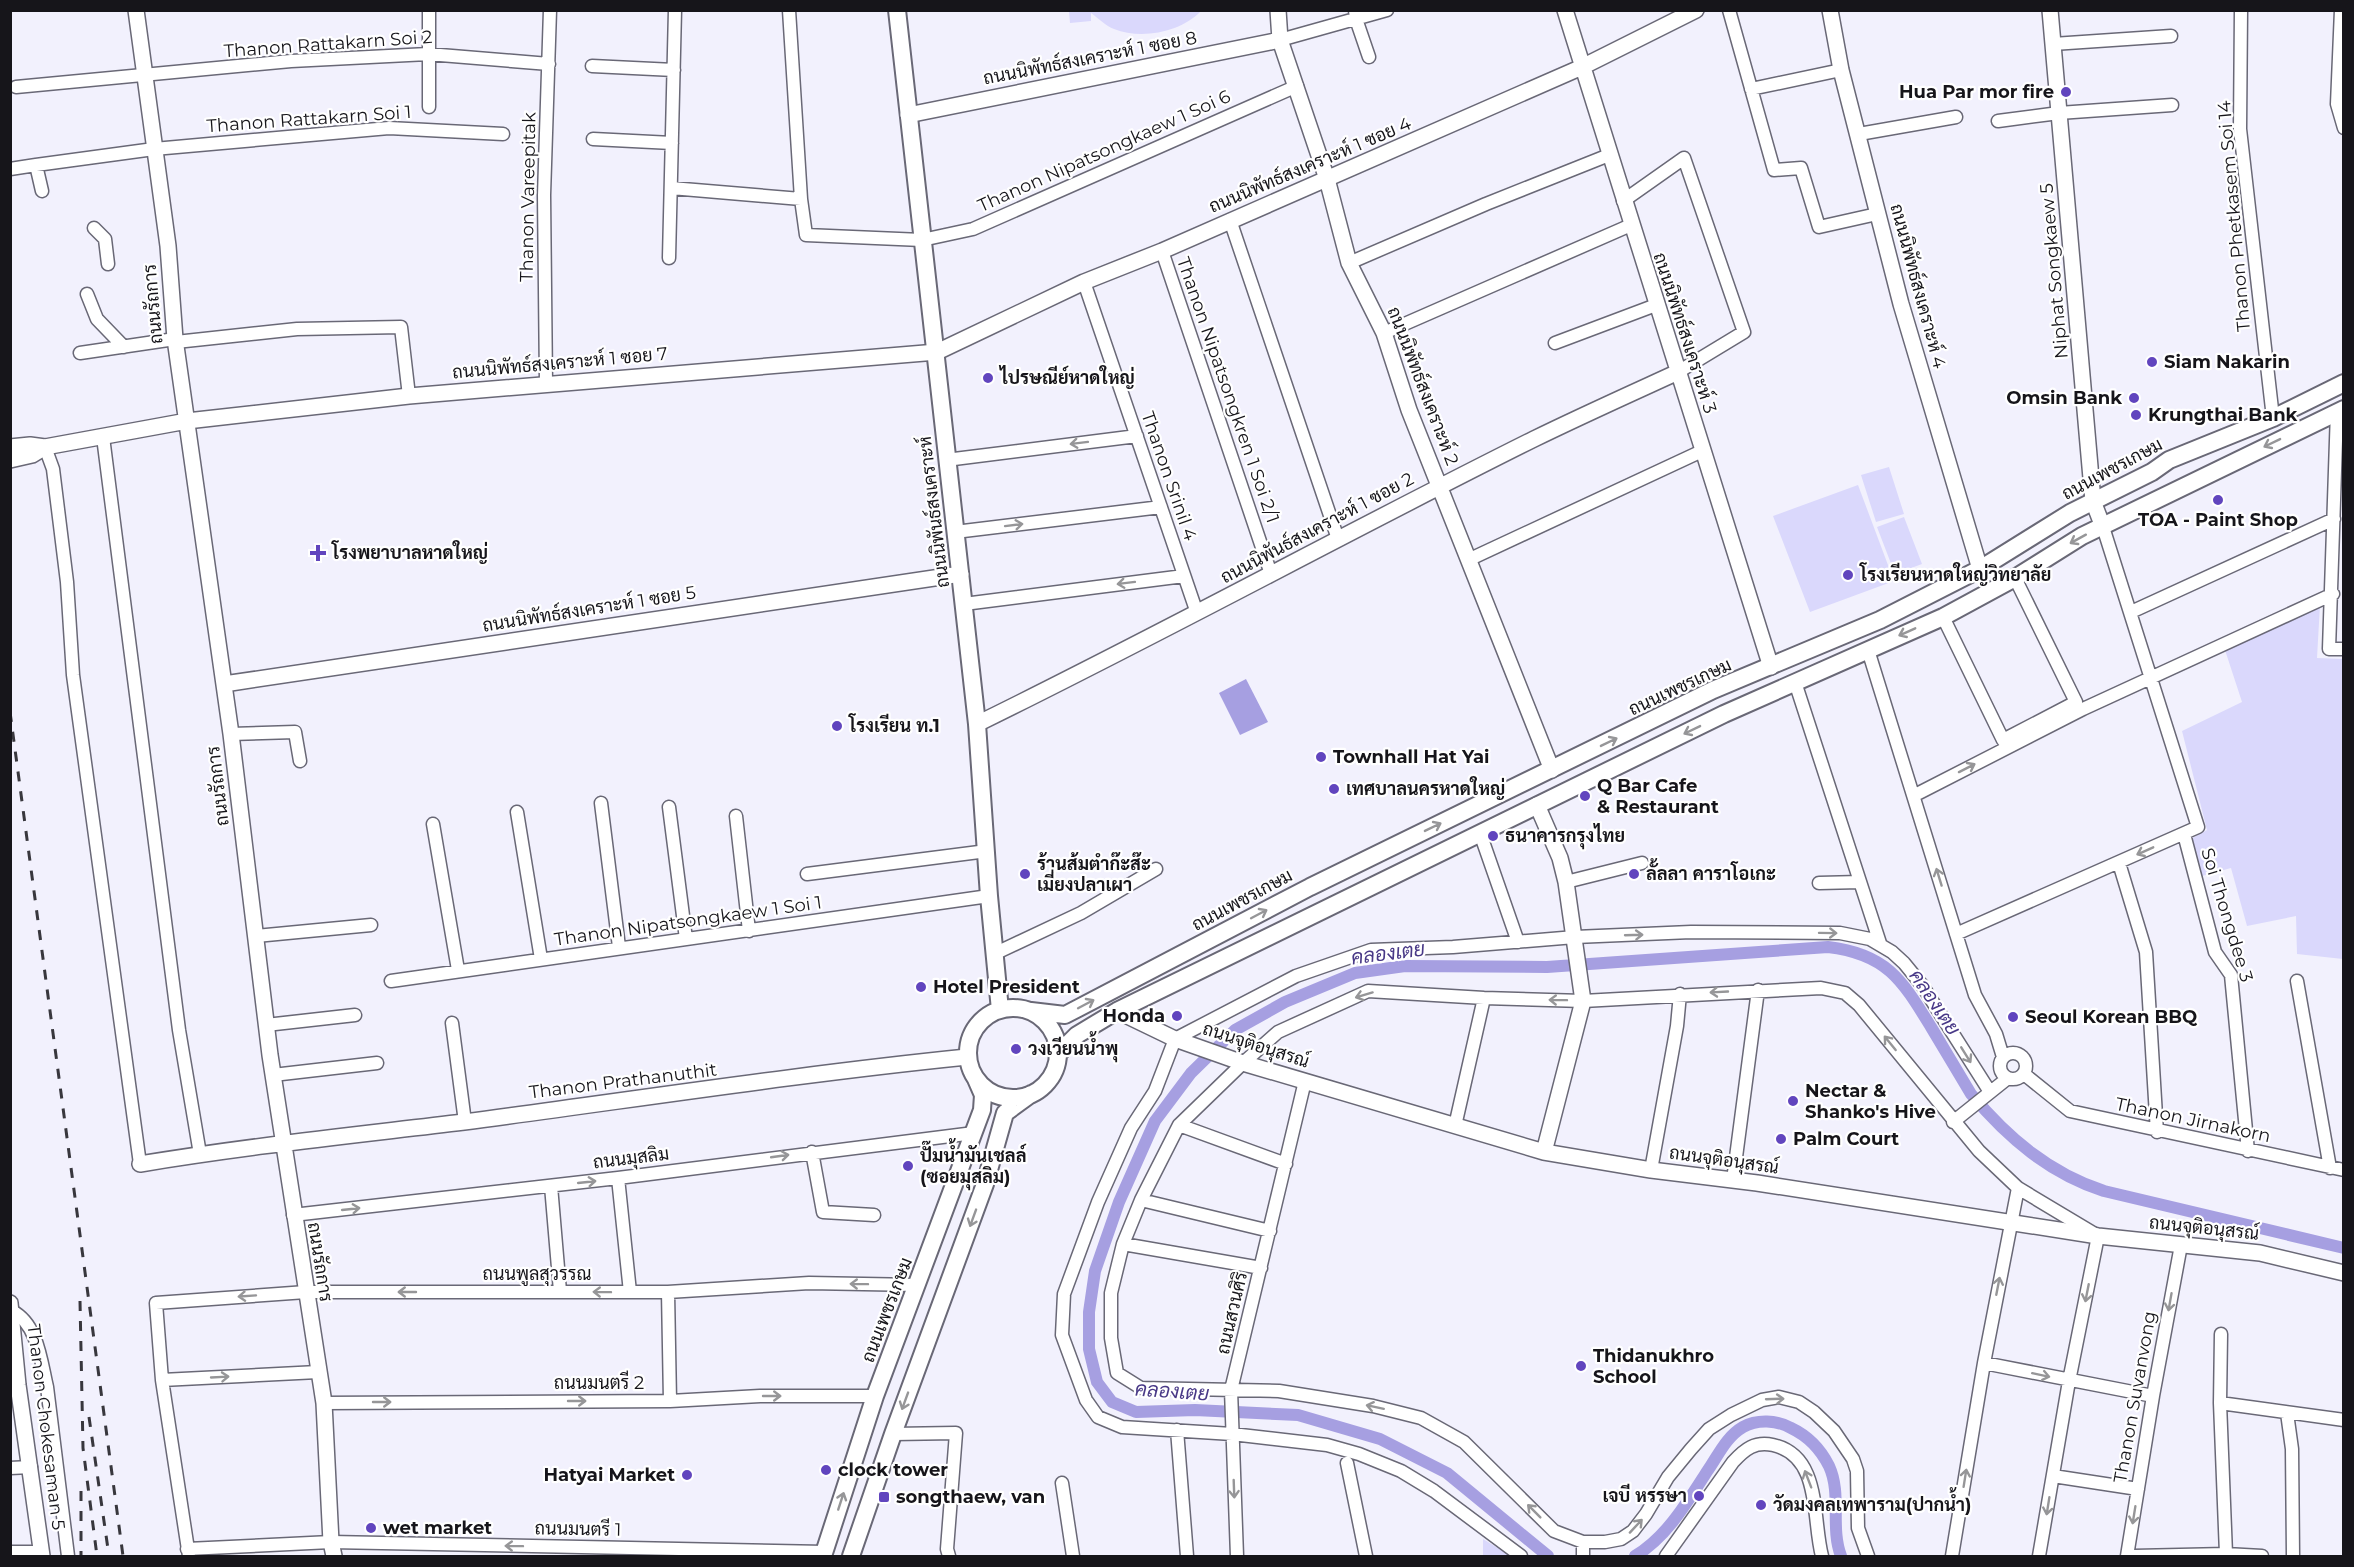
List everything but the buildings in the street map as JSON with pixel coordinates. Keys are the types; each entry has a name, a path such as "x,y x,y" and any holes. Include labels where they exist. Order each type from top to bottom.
{"main road":[{"name":"ถนนนิพันธ์สงเคราะห์","path":"897,10 977,724 989,896 1000,1010"},
{"name":"ถนนเพชรเกษม","path":"1031,1011 1065,1015 1310,887 1713,690 1880,620 1980,569 2070,513 2152,472 2169,460 2272,418 2343,383"},
{"path":"1058,1054 1077,1035 1117,1011 1724,714 1942,617 2015,578 2082,536 2340,410"},
{"path":"1713,690 1724,714"},
{"path":"1310,887 1322,911"},
{"path":"851,1557 893,1434 986,1184 1005,1113 1042,1088 1056,1067 1058,1054 1055,1037 1039,1016 1031,1011 1015,1008 1000,1010 988,1015 973,1030 968,1043 967,1057 970,1069 976,1080 987,1090 1001,1097 1016,1098 1031,1094"},
{"name":"ถนนเพชรเกษม","path":"824,1554 875,1395 982,1110 983,1095 976,1080"}],"street":[{"name":"ถนนรัถการ","path":"136,10 168,246 176,340 231,734 266,1025 293,1215 324,1403 332,1549"},
{"path":"429,10 429,107"},
{"name":"Thanon Vareepitak","path":"546,383 544,195 550,10"},
{"path":"669,258 675,10"},
{"path":"671,188 801,199 789,10"},
{"name":"ถนนนิพัทธ์สงเคราะห์ 2","path":"1278,10 1280,40 1327,179 1349,264 1384,333 1409,410 1552,770"},
{"path":"1280,40 1355,15 1388,10"},
{"name":"ถนนนิพัทธ์สงเคราะห์ 3","path":"1565,10 1623,201 1771,667"},
{"name":"ถนนนิพัทธ์สงเคราะห์ 1 ซอย 4","path":"937,352 1084,282 1162,251 1582,68 1696,10"},
{"path":"1729,10 1774,170 1801,168 1819,228 1877,214"},
{"name":"ถนนนิพัทธ์สงเคราะห์ 4","path":"1830,10 1841,70 1901,304 1980,569"},
{"name":"Niphat Songkaew 5","path":"2050,10 2093,501 2103,527"},
{"name":"Thanon Phetkasem Soi 14","path":"2241,10 2240,129 2272,418"},
{"path":"2340,10 2337,104 2343,128"},
{"path":"1355,15 1369,57"},
{"path":"2053,44 2171,36"},
{"name":"ถนนนิพัทธ์สงเคราะห์ 1 ซอย 8","path":"908,115 1280,40"},
{"name":"Thanon Rattakarn Soi 2","path":"16,87 291,61 428,54 549,64"},
{"path":"592,66 674,70"},
{"path":"1751,89 1841,70"},
{"name":"Thanon Nipatsongkaew 1 Soi 6","path":"801,199 806,236 922,240 973,229 1297,86"},
{"path":"1998,121 2059,113 2172,105"},
{"path":"1858,134 1956,117"},
{"name":"Thanon Rattakarn Soi 1","path":"10,169 154,149 389,128 503,134"},
{"path":"593,139 672,143"},
{"path":"1349,264 1486,204 1609,155"},
{"path":"1623,201 1684,158 1744,332 1678,372"},
{"path":"36,165 42,191"},
{"path":"1230,220 1338,539"},
{"path":"1384,333 1631,225"},
{"path":"94,228 105,239 108,264"},
{"name":"Thanon Nipatsongkren 1 Soi 2/1","path":"1162,251 1271,574"},
{"name":"Thanon Srinil 4","path":"1084,282 1197,613"},
{"path":"87,294 97,320 124,347"},
{"path":"1555,343 1656,305"},
{"path":"80,353 176,340 297,328 401,327 409,396"},
{"name":"ถนนนิพัทธ์สงเคราะห์ 1 ซอย 7","path":"45,447 187,421 409,396 937,352"},
{"name":"ถนนนิพันธ์สงเคราะห์ 1 ซอย 2","path":"977,724 1110,659 1536,438 1678,372"},
{"path":"2340,410 2329,649 2343,649"},
{"path":"103,436 179,1030 200,1154"},
{"path":"946,460 1137,436"},
{"path":"10,447 30,445 45,447"},
{"path":"10,460 32,455 45,447"},
{"path":"45,447 53,469 67,582 73,675 140,1164"},
{"path":"1468,560 1702,451"},
{"path":"956,532 1161,507"},
{"path":"2131,612 2334,519"},
{"path":"1956,934 2198,827 2103,527"},
{"name":"ถนนนิพัทธ์สงเคราะห์ 1 ซอย 5","path":"224,684 961,574"},
{"path":"964,604 1185,576"},
{"path":"1942,617 2003,740 2076,702 2015,578"},
{"path":"1915,795 2083,710 2333,594"},
{"path":"1868,650 1976,995 1996,1034 2007,1064 2017,1079 2026,1069"},
{"path":"1795,682 1880,943"},
{"path":"231,734 296,732 300,761"},
{"path":"601,803 619,947"},
{"path":"1537,805 1560,858 1566,882 1583,1001 1544,1152"},
{"path":"669,807 686,939"},
{"path":"517,812 541,959"},
{"path":"736,816 749,931"},
{"path":"433,824 458,970"},
{"path":"1480,833 1518,942"},
{"name":"Soi Thongdee 3","path":"2184,834 2216,951 2231,975 2248,1151"},
{"path":"807,874 987,851"},
{"path":"1566,882 1642,863"},
{"path":"2119,863 2146,952 2157,1132"},
{"path":"996,953 1081,913 1156,869"},
{"path":"1820,883 1860,882"},
{"name":"Thanon Nipatsongkaew 1 Soi 1","path":"391,981 989,896"},
{"path":"256,936 370,925"},
{"path":"1521,1557 1434,1491 1401,1471 1359,1454 1327,1445 1232,1433 1122,1427 1098,1417 1086,1400 1062,1335 1064,1294 1098,1202 1131,1128 1155,1091 1175,1039 1296,976 1371,950 1691,932 1840,933 1864,936 1880,943 1904,963 1917,979 1990,1092"},
{"path":"2297,981 2330,1168"},
{"path":"1868,1557 1858,1528 1857,1471 1853,1459 1834,1431 1814,1412 1798,1402 1779,1397 1762,1400 1748,1406 1709,1430 1668,1477 1638,1525 1621,1539 1605,1542 1583,1551 1554,1530 1464,1442 1421,1418 1374,1406 1279,1391 1231,1392 1141,1388 1117,1373 1111,1338 1111,1293 1123,1244 1141,1200 1179,1125 1278,1032 1368,991 1583,1001 1758,990 1821,988 1838,990 1852,998 1956,1119 1979,1150 2018,1188 2098,1236 2069,1381 2039,1557"},
{"path":"1733,1180 1758,990"},
{"path":"1651,1170 1677,1026 1680,994"},
{"path":"1455,1126 1484,998"},
{"name":"ถนนจุติอนุสรณ์","path":"1117,1011 1175,1039 1243,1063 1544,1152 2098,1236 2260,1253 2343,1273"},
{"path":"266,1025 355,1015"},
{"path":"452,1023 465,1122"},
{"name":"Thanon Prathanuthit","path":"140,1164 283,1143 465,1122 561,1107 967,1057"},
{"name":"Thanon Jirnakorn","path":"2007,1064 2023,1057 2026,1069 2070,1111 2157,1132 2343,1170"},
{"path":"273,1075 377,1063"},
{"path":"1956,1119 1990,1092 2007,1064"},
{"name":"ถนนสวนศิริ","path":"1237,1557 1231,1392 1305,1081"},
{"path":"1179,1125 1286,1164"},
{"name":"ถนนมุสลิม","path":"293,1215 618,1178 974,1132"},
{"path":"812,1152 823,1212 874,1215"},
{"path":"618,1178 630,1292"},
{"path":"551,1186 560,1291"},
{"path":"1952,1557 1984,1363 2018,1188"},
{"path":"1141,1200 1270,1231"},
{"path":"1123,1244 1261,1268"},
{"name":"Thanon Suvanvong","path":"2127,1557 2153,1395 2181,1245"},
{"name":"ถนนพูลสุวรรณ","path":"162,1380 156,1303 306,1292 668,1292 809,1283 918,1285"},
{"path":"668,1292 670,1401"},
{"path":"11,1307 29,1326 36,1342 43,1370 68,1557"},
{"name":"Thanon Chokesaman 5","path":"11,1307 14,1384 31,1467 42,1554"},
{"path":"2221,1334 2220,1403 2226,1554"},
{"path":"1984,1363 2069,1381 2153,1395"},
{"path":"188,1552 162,1380 318,1372"},
{"name":"ถนนมนตรี 2","path":"324,1403 670,1401 760,1396 875,1395"},
{"path":"2220,1403 2343,1420"},
{"path":"2287,1413 2292,1449 2293,1557"},
{"path":"1176,1430 1187,1557"},
{"path":"893,1434 956,1433 947,1549 949,1557"},
{"path":"1666,1557 1733,1462 1746,1449 1762,1443 1791,1451 1807,1473 1814,1498 1822,1557"},
{"path":"1347,1463 1366,1557"},
{"path":"10,1468 31,1467"},
{"path":"2053,1476 2138,1489"},
{"path":"1062,1483 1073,1557"},
{"name":"ถนนมนตรี 1","path":"188,1552 332,1549 824,1554"},
{"path":"10,1552 42,1554"},
{"path":"2134,1557 2226,1554 2262,1557"}],"shaded area":[{"path":"1069,10 1201,11 1172,29 1137,34 1111,28 1091,13 1091,21 1070,23"},
{"path":"1889,467 1904,514 1876,522 1861,475"},
{"path":"1858,485 1894,581 1810,612 1773,516"},
{"path":"1904,517 1922,564 1895,574 1877,527"},
{"path":"2320,605 2317,658 2343,659 2343,959 2297,954 2296,916 2247,926 2231,868 2202,876 2191,839 2207,830 2182,731 2242,702 2225,650"},
{"path":"1246,679 1268,722 1240,735 1219,693"},
{"path":"1483,1539 1511,1556 1483,1556"}],"waterway":[{"name":"คลองเตย","path":"1548,1556 1447,1473 1380,1439 1298,1415 1195,1410 1136,1412 1112,1402 1097,1382 1089,1349 1089,1312 1095,1271 1119,1202 1155,1121 1191,1073 1235,1030 1285,1002 1355,973 1405,966 1547,967 1828,947 1848,951 1865,956 1891,972 1921,1010 1971,1094 2015,1139 2048,1164 2104,1191 2344,1248"},
{"name":"คลองเตย","path":"1635,1556 1657,1539 1676,1518 1732,1436 1749,1424 1767,1422 1780,1423 1797,1431 1813,1444 1826,1460 1835,1488 1836,1534 1841,1556"}],"railway":[{"path":"10,712 123,1556"},
{"path":"80,1301 83,1448 97,1556"},
{"path":"89,1417 109,1556"},
{"path":"81,1491 81,1556"}],"place":[{"name":"Hua Par mor fire","path":"2066,92"},
{"name":"Siam Nakarin","path":"2152,362"},
{"name":"ไปรษณีย์หาดใหญ่","path":"988,378"},
{"name":"Omsin Bank","path":"2134,398"},
{"name":"Krungthai Bank","path":"2136,415"},
{"name":"TOA - Paint Shop","path":"2218,500"},
{"name":"โรงพยาบาลหาดใหญ่","path":"318,553"},
{"name":"โรงเรียนหาดใหญ่วิทยาลัย","path":"1848,575"},
{"name":"โรงเรียน ท.1","path":"837,726"},
{"name":"Townhall Hat Yai","path":"1321,757"},
{"name":"เทศบาลนครหาดใหญ่","path":"1334,789"},
{"name":"Q Bar Cafe & Restaurant","path":"1585,796"},
{"name":"ธนาคารกรุงไทย","path":"1493,836"},
{"name":"ร้านส้มตำก๊ะส๊ะ เมี่ยงปลาเผา","path":"1025,874"},
{"name":"ลั้ลลา คาราโอเกะ","path":"1634,874"},
{"name":"Hotel President","path":"921,987"},
{"name":"Honda","path":"1177,1016"},
{"name":"Seoul Korean BBQ","path":"2013,1017"},
{"name":"วงเวียนน้ำพุ","path":"1016,1049"},
{"name":"Nectar & Shanko's Hive","path":"1793,1101"},
{"name":"Palm Court","path":"1781,1139"},
{"name":"ปั๊มน้ำมันเชลล์ (ซอยมุสลิม)","path":"908,1166"},
{"name":"Thidanukhro School","path":"1581,1366"},
{"name":"clock tower","path":"826,1470"},
{"name":"Hatyai Market","path":"687,1475"},
{"name":"เจบี หรรษา","path":"1699,1496"},
{"name":"songthaew, van","path":"884,1497"},
{"name":"วัดมงคลเทพาราม(ปากน้ำ)","path":"1761,1505"},
{"name":"wet market","path":"371,1528"}]}
